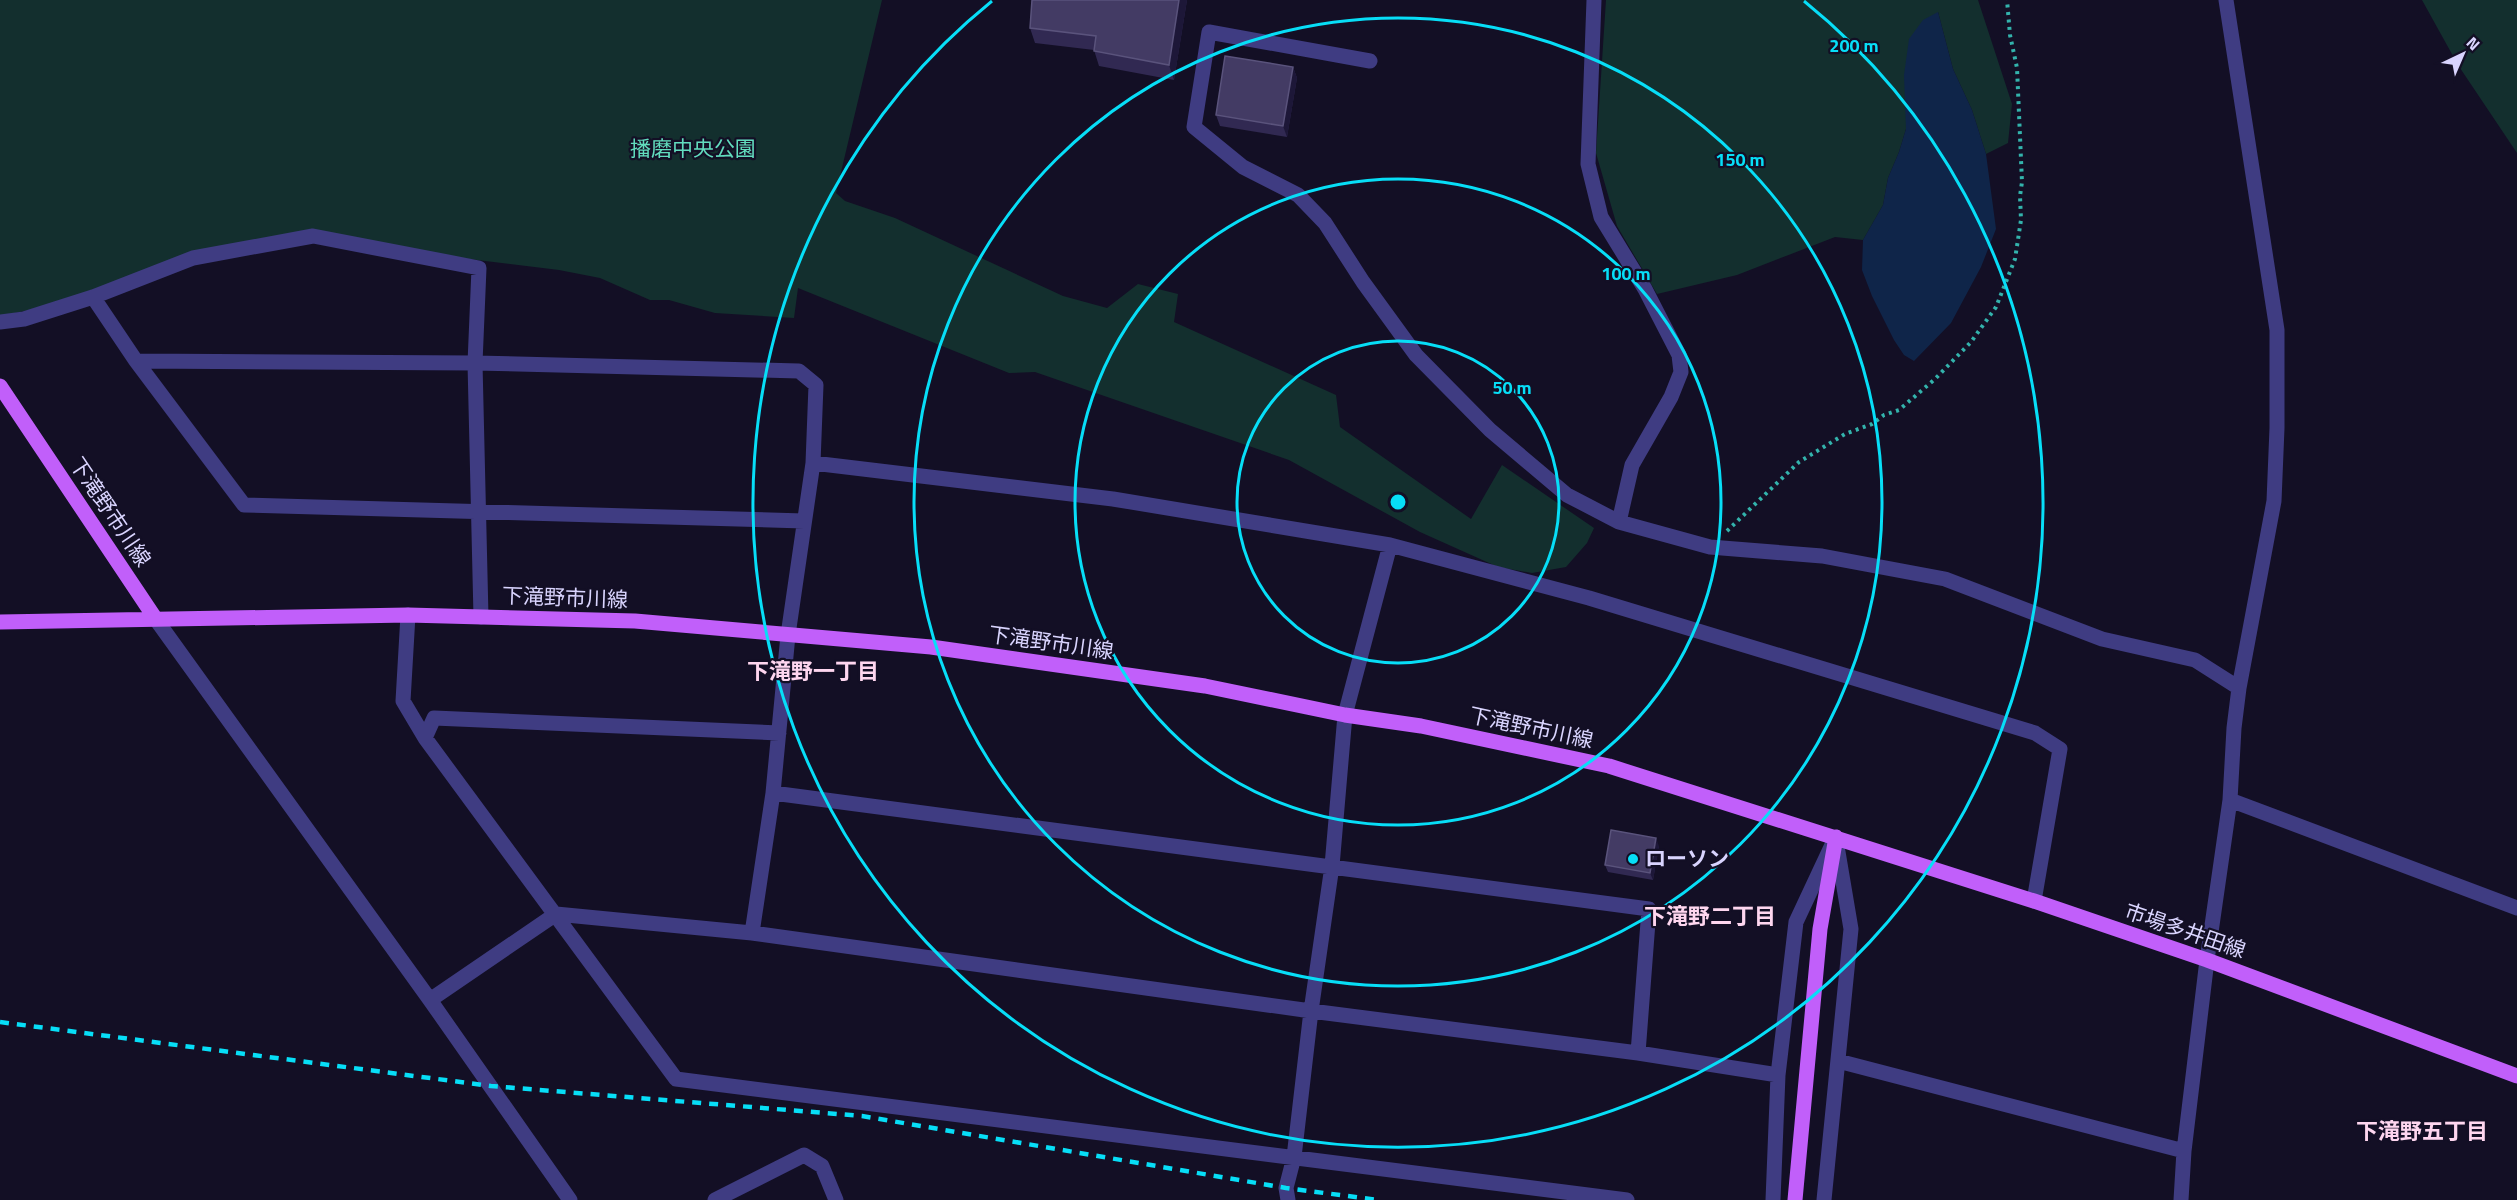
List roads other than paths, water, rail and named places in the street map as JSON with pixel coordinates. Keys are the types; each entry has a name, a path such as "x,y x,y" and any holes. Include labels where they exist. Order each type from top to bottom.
{"main road":[{"name":"下滝野市川線","path":"0,386 155,618 408,615 635,621 931,647 1205,686 1345,715 1421,726 1609,766 1836,837"},
{"path":"0,622 155,618"},
{"path":"1795,1200 1821,929 1836,837"},
{"name":"市場多井田線","path":"1836,837 2207,960 2517,1076"}],"street":[{"path":"1594,0 1588,164 1601,217 1646,289 1679,355 1681,372 1671,397 1632,465 1619,522"},
{"path":"2184,1200 2184,1150 2207,960 2230,800 2234,728 2239,688 2274,501 2277,428 2277,330 2226,0"},
{"path":"1370,61 1209,32 1194,127 1243,167 1298,195 1325,223 1363,282 1416,355 1482,422 1567,495 1619,522 1710,547 1822,556 1945,579 2102,639 2195,660 2239,688"},
{"path":"0,322 24,319 93,297 193,258 313,236 479,268 475,363 480,617"},
{"path":"93,297 136,361 244,505 804,521"},
{"path":"136,361 475,363 799,371 816,385 813,463 788,634 773,793 752,933"},
{"path":"813,463 1113,499 1390,545 1589,598 2035,733 2060,749 2034,901"},
{"path":"1288,1200 1286,1188 1294,1157 1311,1011 1332,866 1345,715 1390,545"},
{"path":"408,615 403,701 425,738 676,1079 1627,1200"},
{"path":"155,618 430,1000 570,1200"},
{"path":"425,738 434,718 779,733"},
{"path":"773,793 1649,909 1638,1053"},
{"path":"2230,800 2517,908"},
{"path":"1824,1200 1851,929 1836,837"},
{"path":"1773,1200 1778,1075 1796,922 1836,837"},
{"path":"430,1000 556,915 752,933 1311,1011 1638,1053 1778,1075"},
{"path":"1838,1061 2184,1150"},
{"path":"714,1200 738,1195 804,1155 822,1166 836,1200"}],"water":[{"path":"1938,12 1953,69 1972,110 1986,154 1996,229 1981,267 1951,323 1914,361 1904,355 1894,340 1872,296 1862,270 1863,240 1883,205 1888,178 1906,129 1904,75 1909,39 1923,20"}],"railway":[{"path":"0,1022 491,1086 862,1116 1286,1188 1378,1200"}],"place":[{"name":"ローソン","path":"1633,859"}],"district":[{"name":"下滝野一丁目","path":"813,671"},
{"name":"下滝野二丁目","path":"1710,916"},
{"name":"下滝野五丁目","path":"2422,1131"}],"park label":[{"name":"播磨中央公園","path":"693,149"}]}
